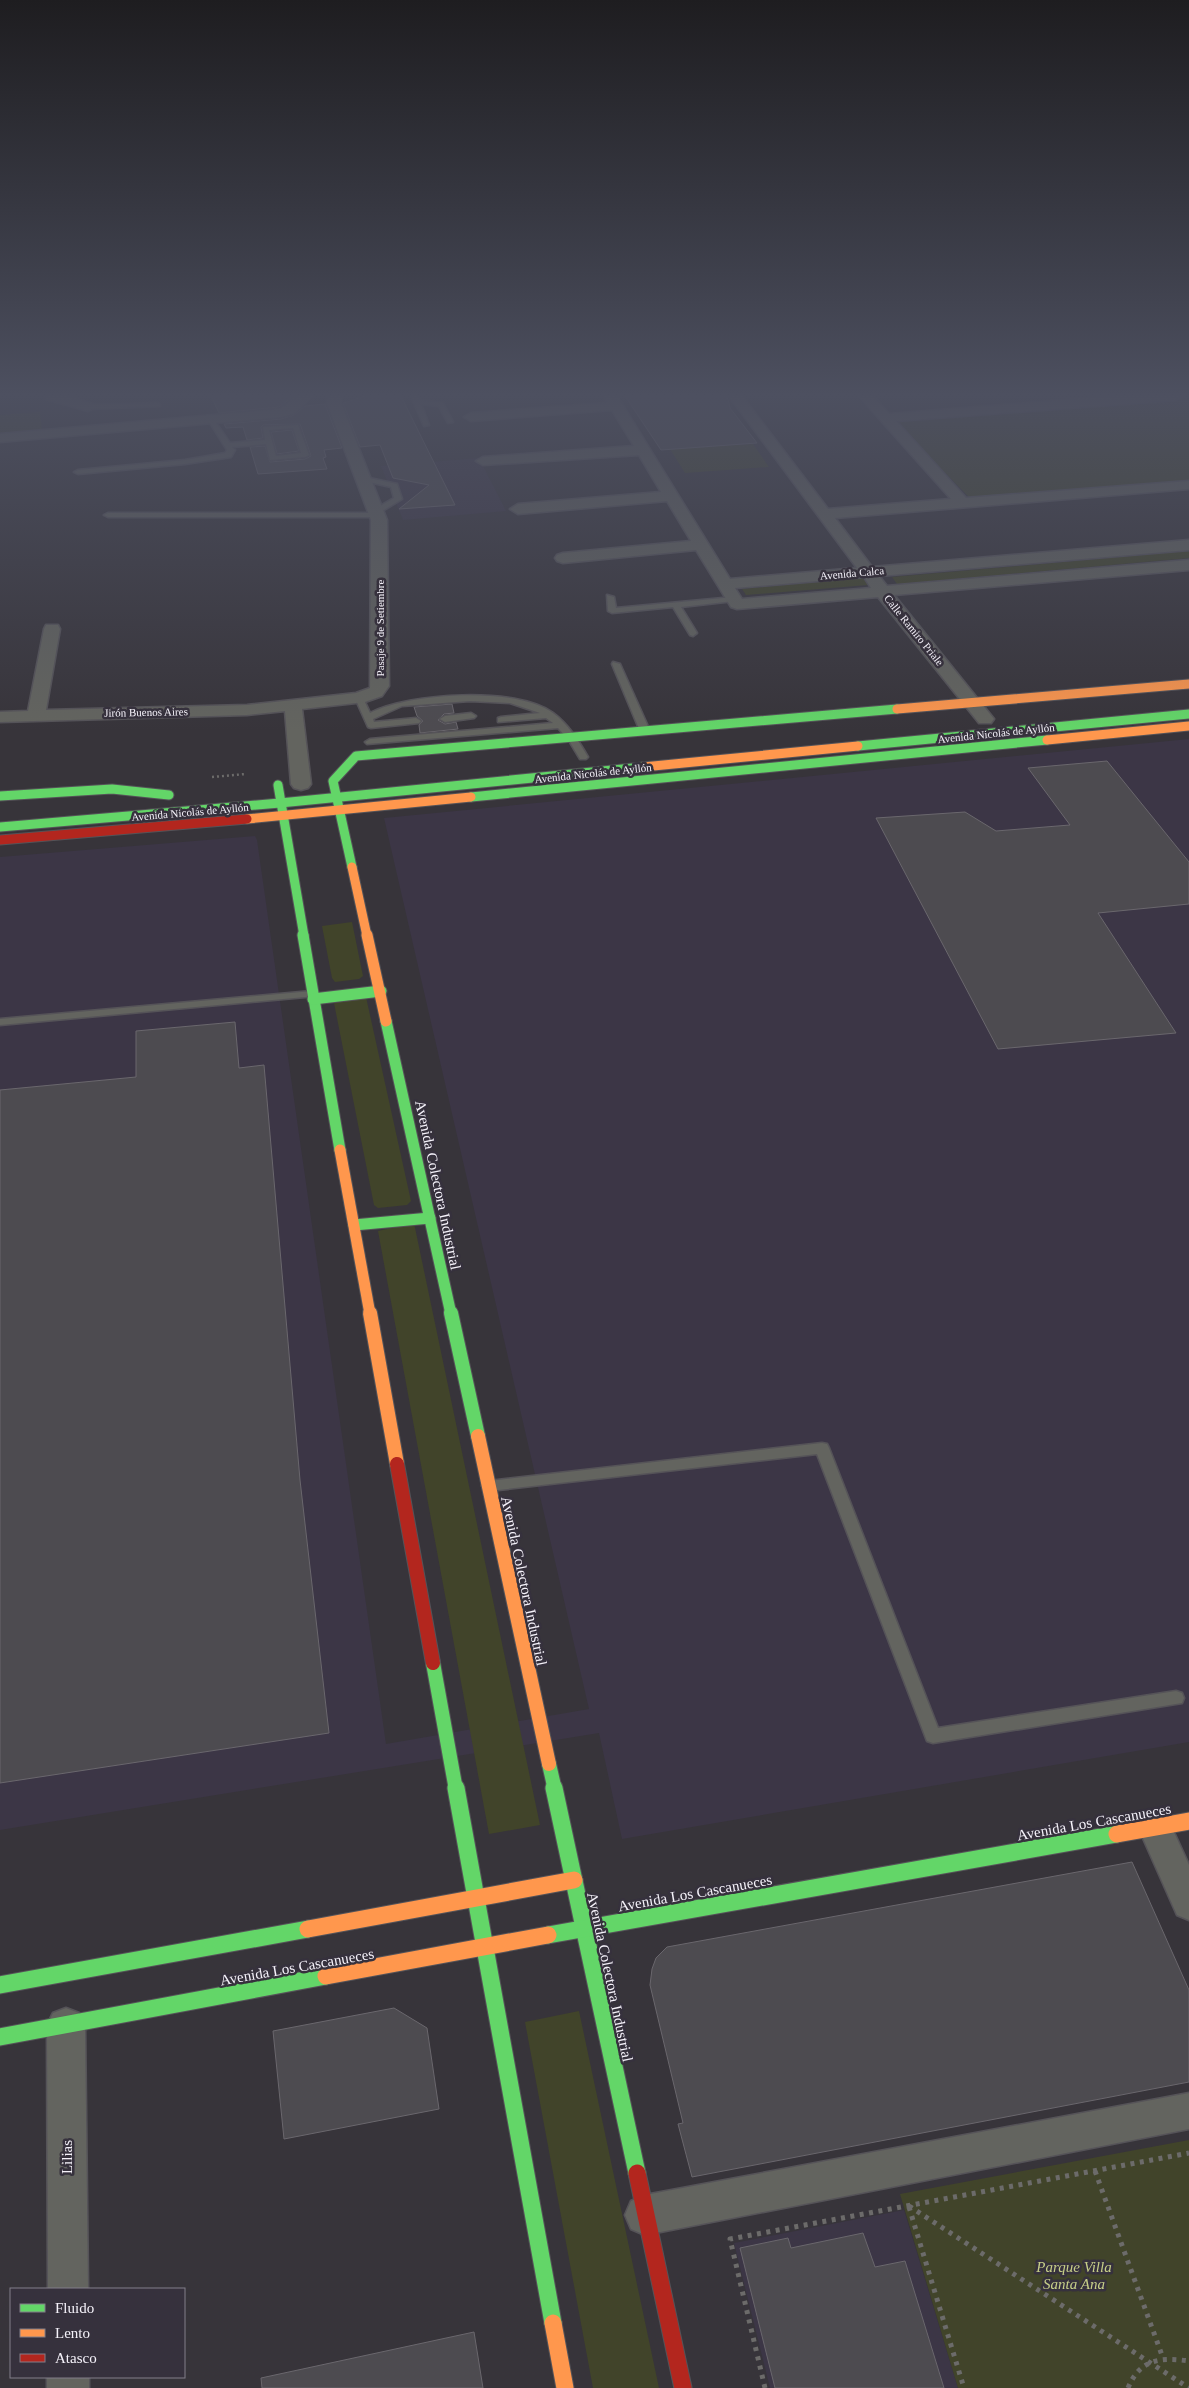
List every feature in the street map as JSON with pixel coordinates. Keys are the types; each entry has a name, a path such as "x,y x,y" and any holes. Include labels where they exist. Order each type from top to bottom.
{"main road":[{"path":"329,781 356,756 645,731 982,714 1189,684"},
{"name":"Avenida Nicolás de Ayllón","path":"0,827 335,798 1189,714"},
{"name":"Avenida Nicolás de Ayllón","path":"0,840 339,811 1189,726"},
{"path":"583,757 585,773"},
{"path":"329,781 352,779"},
{"name":"Avenida Colectora Industrial","path":"329,781 339,811 381,991 683,2388"},
{"path":"305,783 273,786 283,816 312,997 565,2388"},
{"name":"Avenida Nicolás de Ayllón","path":"0,796 71,790 112,789 174,794 40,805"},
{"path":"312,997 381,991"},
{"path":"354,1225 430,1218"},
{"name":"Avenida Los Cascanueces","path":"0,2037 639,1918 1189,1821"},
{"path":"0,1984 574,1880"}],"street":[{"name":"Pasaje 9 de Setiembre","path":"293,706 359,698 376,692 380,686 379,520 375,507"},
{"path":"518,509 536,507"},
{"path":"678,507 736,602"},
{"name":"Calle Ramiro Priale","path":"819,507 868,572 982,714"},
{"path":"824,514 906,507"},
{"path":"563,558 701,545"},
{"name":"Avenida Calca","path":"724,584 1189,545"},
{"name":"Avenida Calca","path":"736,602 884,592 1189,565"},
{"path":"36,714 52,629"},
{"path":"293,706 305,783"},
{"name":"Jirón Buenos Aires","path":"0,717 36,714 247,710 293,706"},
{"path":"1155,1827 1189,1904"},
{"name":"Lilias","path":"66,2025 68,2288"},
{"path":"645,2215 1189,2111"}],"lane":[{"path":"108,515 377,513 385,507"},
{"path":"610,597 612,611 736,602"},
{"path":"676,606 694,633"},
{"path":"616,664 645,731"},
{"path":"356,756 371,730 402,703 487,697 503,699 553,718 574,738 583,757"},
{"path":"359,698 371,730"},
{"path":"371,730 553,718"},
{"path":"553,718 501,720 553,718"},
{"path":"447,724 473,722"},
{"path":"371,730 418,727"},
{"path":"0,1022 312,997"},
{"path":"489,1486 822,1448 933,1736 1176,1698"}],"path":[{"path":"212,777 246,774"},
{"path":"765,2388 730,2239 1189,2153"},
{"path":"1095,2171 1163,2358"},
{"path":"908,2206 1189,2388"},
{"path":"908,2206 964,2388"},
{"path":"1128,2388 1136,2372 1149,2362 1163,2358 1189,2361"}],"shaded area":[{"path":"398,507 504,507 506,511 403,520"},
{"path":"1189,739 1189,1742 622,1839 599,1733 0,1830 0,857 255,836 257,840 386,1744 589,1709 384,818"},
{"path":"904,2210 958,2388 770,2388 734,2243"}],"green space":[{"path":"1189,551 1189,558 897,584 892,577"},
{"path":"863,578 868,585 746,595 742,589"},
{"path":"352,922 363,976 359,979 335,982 332,978 322,926"},
{"path":"366,997 411,1201 407,1205 378,1208 374,1205 334,1003"},
{"path":"414,1223 540,1825 489,1834 378,1231"},
{"path":"579,2011 659,2388 593,2388 525,2022"},
{"name":"Parque Villa Santa Ana","path":"1189,2140 1189,2388 958,2388 900,2194"}],"building":[{"path":"452,704 454,713 444,714 438,720 445,724 456,722 458,729 420,733 419,725 423,721 417,716 414,707"},
{"path":"1107,761 1189,862 1189,904 1098,913 1176,1033 998,1049 876,818 965,812 996,831 1070,825 1028,768"},
{"path":"235,1022 239,1068 264,1065 300,1480 329,1733 0,1783 0,1090 136,1077 136,1031"},
{"path":"1132,1862 1189,1990 1189,2082 692,2177 678,2124 683,2123 650,1985 652,1969 656,1958 667,1947"},
{"path":"394,2008 427,2028 439,2109 284,2139 273,2031"},
{"path":"863,2233 875,2267 905,2261 944,2388 775,2388 740,2248 788,2238 791,2248"},
{"path":"474,2332 483,2388 262,2388 261,2378"}],"traffic: fast":[{"path":"352,867 333,781 356,756 897,709"},
{"path":"858,746 1189,714"},
{"path":"471,797 1047,740"},
{"path":"0,827 280,803 643,767"},
{"path":"278,785 340,1150"},
{"path":"0,796 112,789 169,795"},
{"path":"313,999 381,991"},
{"path":"386,1021 478,1436"},
{"path":"354,1225 430,1218"},
{"path":"433,1663 553,2323"},
{"path":"549,1764 637,2173"},
{"path":"548,1935 1117,1834"},
{"path":"0,1985 308,1929"},
{"path":"0,2037 326,1976"}],"traffic: slow":[{"path":"897,709 1189,684"},
{"path":"1047,740 1189,726"},
{"path":"643,767 858,746"},
{"path":"247,819 471,797"},
{"path":"352,867 386,1021"},
{"path":"340,1150 397,1464"},
{"path":"478,1436 549,1764"},
{"path":"1117,1834 1189,1821"},
{"path":"308,1929 574,1880"},
{"path":"326,1976 548,1935"},
{"path":"553,2323 565,2388"}],"traffic: jam":[{"path":"0,840 247,819"},
{"path":"397,1464 433,1663"},
{"path":"637,2173 683,2388"}]}
